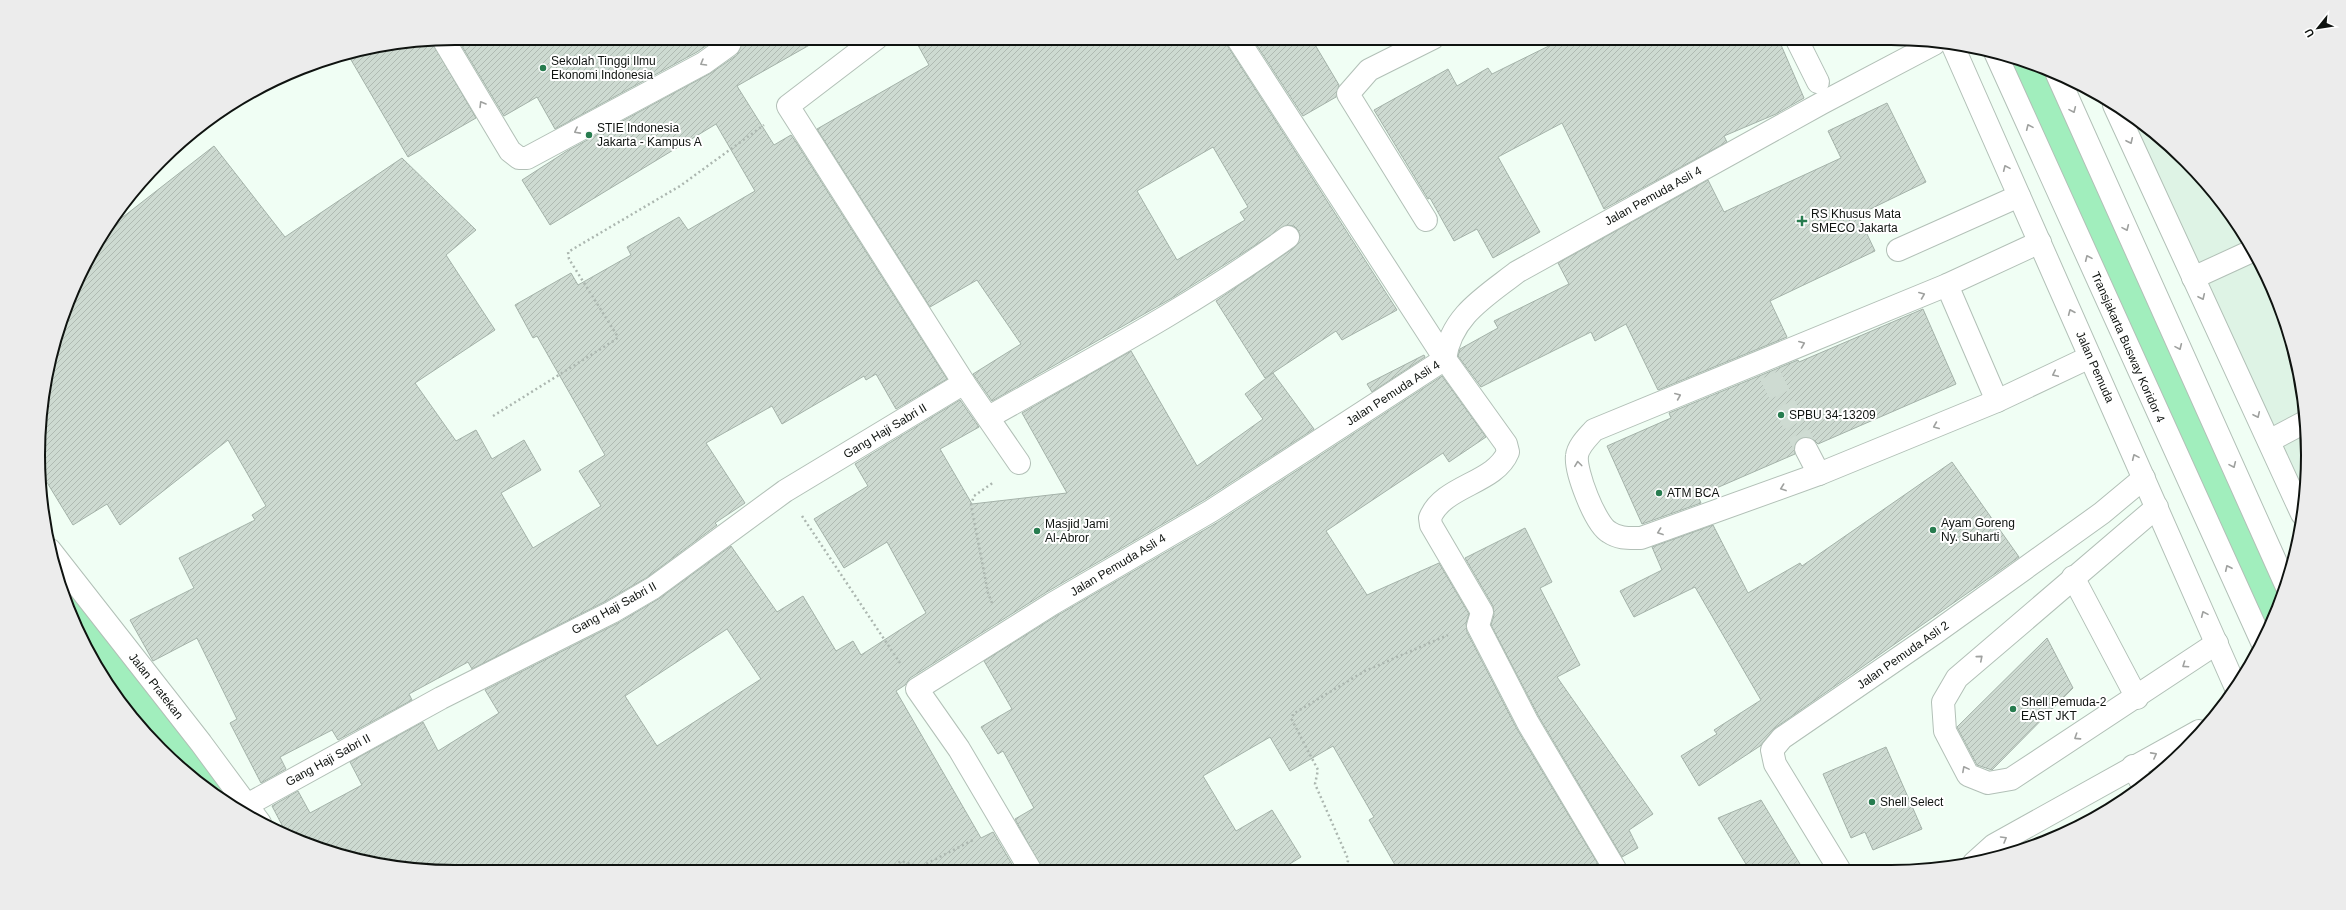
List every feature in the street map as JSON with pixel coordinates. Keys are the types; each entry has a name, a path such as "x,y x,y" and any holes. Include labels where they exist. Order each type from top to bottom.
{"street":[{"path":"447,45 510,151 519,158 527,158 704,63 729,45"},
{"path":"868,45 788,106 964,383 989,417 1019,463"},
{"path":"1242,45 1445,359 1506,444 1508,452 1501,465 1438,505 1430,518 1431,525 1482,612 1478,626 1528,723 1613,865"},
{"path":"1419,45 1369,70 1348,94 1426,220"},
{"path":"1800,45 1818,82"},
{"name":"Jalan Pemuda Asli 4","path":"917,689 1008,632 1211,510 1445,359 1451,333 1471,308 1517,272 1808,110 1928,47"},
{"name":"Jalan Pemuda","path":"1955,51 2233,681"},
{"name":"Transjakarta Busway Koridor 4","path":"1998,59 2259,636"},
{"path":"2060,82 2282,577"},
{"path":"2118,113 2298,504"},
{"path":"1898,250 2019,196"},
{"path":"989,417 1170,314 1258,260 1288,237"},
{"path":"2040,242 1768,367 1594,430 1582,444 1577,456 1579,472 1595,515 1607,531 1622,538 1641,538 1819,474 1997,401 2090,357"},
{"path":"2193,278 2248,253"},
{"path":"1947,285 1997,401"},
{"name":"Gang Haji Sabri II","path":"247,805 441,698 612,612 653,588 785,491 964,383"},
{"path":"2269,441 2300,425"},
{"path":"1806,450 1819,474"},
{"name":"Jalan Pemuda Asli 2","path":"1837,865 1775,764 1772,750 1782,738 1935,633 2102,513 2144,478"},
{"path":"2156,507 1957,678 1943,702 1945,731 1968,775 1988,783 2011,779 2137,698 2217,643"},
{"name":"Jalan Pratekan","path":"59,562 251,811"},
{"path":"2073,577 2137,698"},
{"path":"917,689 959,749 1028,865"},
{"path":"1984,854 1994,845 2138,775 2184,742"}],"path":[{"path":"493,416 615,340 618,336 569,259 568,252 680,186 788,106"},
{"path":"1008,632 988,593 971,505 974,496 1019,463"},
{"path":"785,491 917,689"},
{"path":"1344,865 1348,858 1315,784 1318,770 1292,720 1293,714 1365,671 1478,622"},
{"path":"924,865 1004,824"},
{"path":"895,865 901,861 914,865"}],"shaded area":[{"path":"2121,115 2141,130 2181,165 2216,205 2246,250 2270,298 2287,349 2297,401 2301,455 2297,505"}],"green space":[{"path":"2003,61 2060,82 2282,577 2270,612 2259,636"},
{"path":"61,566 249,810 227,796 185,763 165,745 130,705 114,683 87,636 76,612"}],"building":[{"name":"Sekolah Tinggi Ilmu Ekonomi Indonesia","path":"461,45 707,45 697,52 555,129 537,97 504,116"},
{"path":"741,45 810,45 737,86 774,145 791,135 947,379 896,409 876,374 866,380 864,376 782,424 772,406 706,443 745,503 715,523 717,525 646,578 606,601 472,669 468,662 409,694 412,700 338,740 332,730 280,757 286,769 261,783 230,723 237,719 197,638 153,661 130,620 194,588 179,558 255,520 252,515 266,506 228,440 120,525 107,504 73,525 46,481 46,428 53,375 59,349 76,298 87,274 114,227 119,220 214,146 285,237 402,158 476,230 446,255 495,330 415,383 456,441 476,430 492,459 524,440 541,470 501,493 533,548 601,506 579,471 605,455 537,336 533,338 515,305 571,273 578,285 631,255 627,247 679,217 688,230 755,191 716,124 550,225 522,180 567,151 711,73 737,55"},
{"path":"918,45 1227,45 1397,310 1342,340 1336,331 1265,378 1216,301 1295,247 1300,236 1298,230 1294,226 1287,225 1172,298 992,401 973,374 1021,344 977,280 930,307 817,129 929,65","holes":["1213,147 1248,207 1240,212 1245,220 1177,260 1137,191"]},
{"path":"1257,45 1315,45 1339,85 1336,97 1303,116"},
{"path":"1551,45 1781,45 1804,98 1776,114 1724,136 1727,142 1604,209 1562,123 1498,157 1540,232 1493,258 1477,229 1454,241 1430,198 1428,199 1374,110 1448,69 1457,86 1488,68 1492,74"},
{"path":"434,46 476,118 408,157 350,59 375,53"},
{"path":"1887,103 1926,182 1858,215 1875,251 1770,301 1787,337 1658,390 1626,324 1595,341 1591,332 1481,387 1458,356 1460,349 1498,328 1494,321 1569,284 1558,263 1708,180 1724,212 1841,158 1828,131"},
{"name":"SPBU 34-13209","path":"1923,309 1956,384 1818,444 1812,438 1801,438 1795,443 1795,454 1698,496 1701,503 1642,524 1607,446 1671,418 1669,413 1798,360 1799,362"},
{"path":"1131,351 1197,466 1263,419 1245,394 1273,373 1314,429 1204,500 1045,593 910,678 905,685 896,691 981,838 993,832 1012,865 428,864 375,857 349,851 298,834 283,827 272,806 298,791 310,813 362,785 350,762 423,722 438,751 499,713 485,690 618,623 660,598 731,546 777,612 803,596 836,651 853,641 861,655 926,613 887,542 844,568 814,519 868,486 855,464 960,400 979,427 940,449 972,504 1067,493 1022,413","holes":["727,629 761,679 657,746 625,696"]},
{"path":"1424,355 1425,357 1372,392 1367,384"},
{"path":"1442,376 1486,437 1449,462 1443,453 1326,531 1367,595 1439,563 1469,614 1466,623 1467,632 1517,729 1599,865 1395,865 1369,820 1374,817 1333,746 1290,771 1270,737 1203,776 1236,831 1272,810 1301,857 1288,865 1040,865 1015,819 1034,808 1003,751 998,754 981,727 1012,709 984,661 1058,615 1218,522"},
{"path":"1952,462 2019,557 1775,728 1760,746 1699,786 1681,756 1717,734 1714,730 1761,700 1695,587 1634,617 1620,591 1662,570 1652,547 1713,525 1748,593 1800,563 1802,566"},
{"path":"1525,528 1552,582 1540,588 1580,665 1557,677 1653,814 1629,830 1638,848 1622,857 1539,717 1491,625 1494,615 1493,606 1465,558"},
{"name":"Shell Pemuda-2 EAST JKT","path":"2047,638 2073,688 1992,770 1977,765 1957,727"},
{"name":"Shell Select","path":"1886,747 1922,829 1873,850 1865,832 1851,838 1823,774"},
{"path":"1761,800 1801,865 1747,865 1718,818"}],"tunnel":[{"path":"1770,375 1806,449"}],"place":[{"name":"Sekolah Tinggi Ilmu Ekonomi Indonesia","path":"543,68"},
{"name":"STIE Indonesia Jakarta - Kampus A","path":"589,135"},
{"name":"RS Khusus Mata SMECO Jakarta","path":"1802,221"},
{"name":"SPBU 34-13209","path":"1781,415"},
{"name":"ATM BCA","path":"1659,493"},
{"name":"Ayam Goreng Ny. Suharti","path":"1933,530"},
{"name":"Masjid Jami Al-Abror","path":"1037,531"},
{"name":"Shell Pemuda-2 EAST JKT","path":"2013,709"},
{"name":"Shell Select","path":"1872,802"}]}
